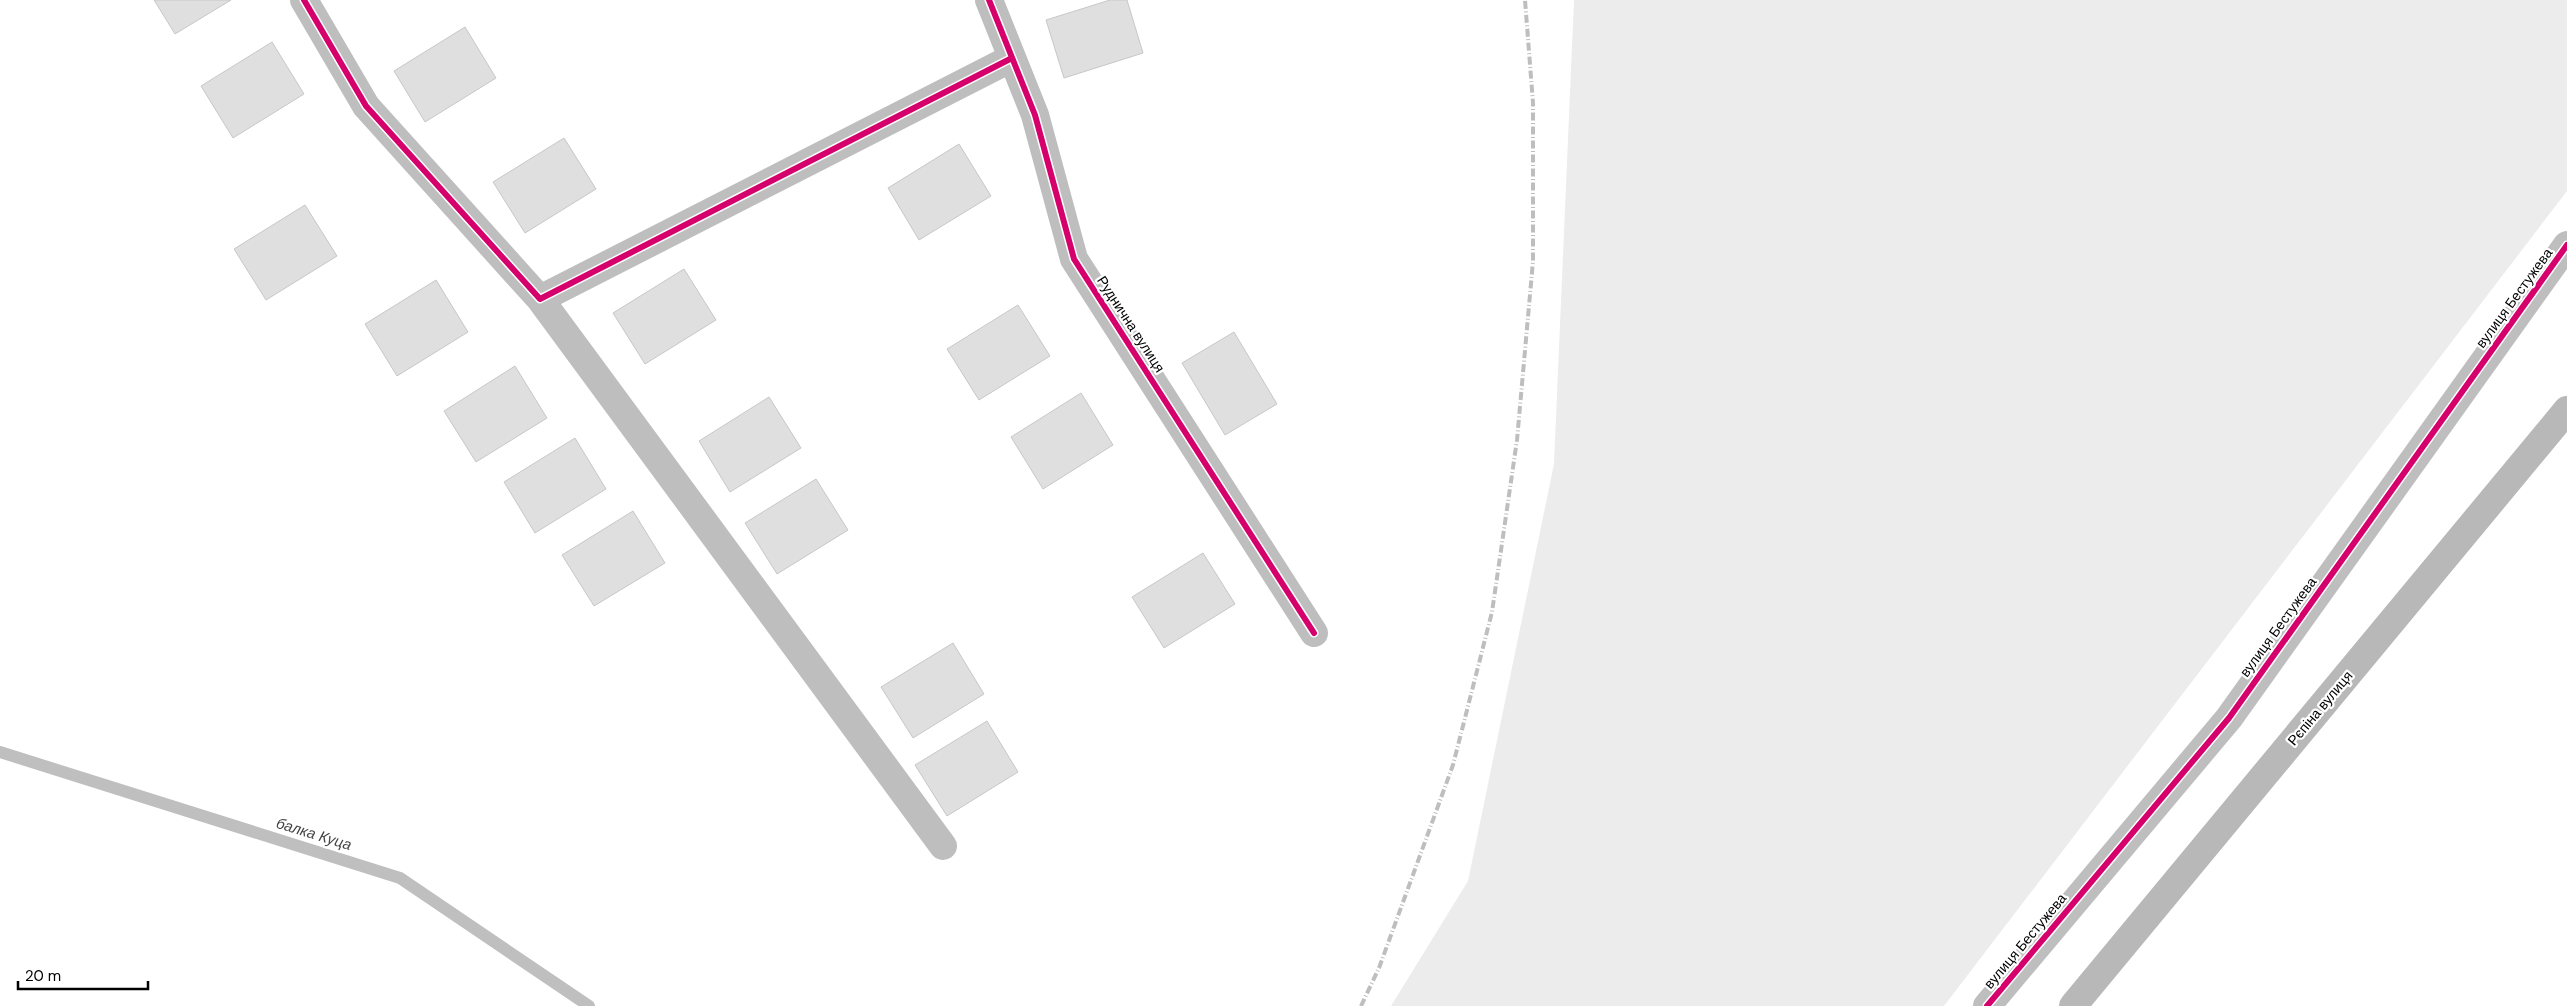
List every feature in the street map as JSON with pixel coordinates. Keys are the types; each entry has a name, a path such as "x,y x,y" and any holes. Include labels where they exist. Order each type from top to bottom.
{"street":[{"path":"304,0 366,106 540,299 943,846"},
{"name":"Руднична вулиця","path":"989,0 1035,115 1074,259 1314,633"},
{"path":"540,299 1012,58"},
{"name":"вулиця Бестужева","path":"1987,1006 2229,718 2567,245"},
{"name":"Рєпіна вулиця","path":"2073,1006 2567,410"}],"shaded area":[{"path":"1574,0 2567,0 2567,191 1944,1006 1391,1006 1468,881 1554,464"}],"building":[{"path":"154,0 231,0 175,34"},
{"path":"1110,0 1127,0 1143,53 1064,78 1046,20"},
{"path":"465,27 496,78 425,122 394,71"},
{"path":"272,42 304,94 233,138 201,86"},
{"path":"564,138 596,189 525,233 493,182"},
{"path":"959,144 991,196 919,240 888,188"},
{"path":"305,205 337,256 266,300 234,249"},
{"path":"684,269 716,320 645,364 613,313"},
{"path":"436,280 468,332 397,376 365,324"},
{"path":"1018,305 1050,356 979,400 947,349"},
{"path":"1234,332 1277,404 1225,435 1182,363"},
{"path":"515,366 547,418 476,462 444,411"},
{"path":"1081,393 1113,445 1043,489 1011,437"},
{"path":"769,397 801,448 730,492 699,441"},
{"path":"575,438 606,489 535,533 504,482"},
{"path":"816,479 848,530 777,574 745,523"},
{"path":"633,511 665,563 594,606 562,555"},
{"path":"1203,553 1235,604 1164,648 1132,597"},
{"path":"953,643 984,694 913,738 881,687"},
{"path":"987,721 1018,772 947,816 915,765"}],"waterway":[{"name":"балка Куца","path":"0,752 400,878 589,1006"}],"railway":[{"path":"1361,1006 1379,968 1453,765 1492,612 1517,440 1533,261 1533,103 1525,0"}],"cycle path":[{"path":"304,0 366,106 540,299 1012,58"},
{"path":"989,0 1035,115 1074,259 1314,633"},
{"path":"1987,1006 2229,718 2567,245"}]}
